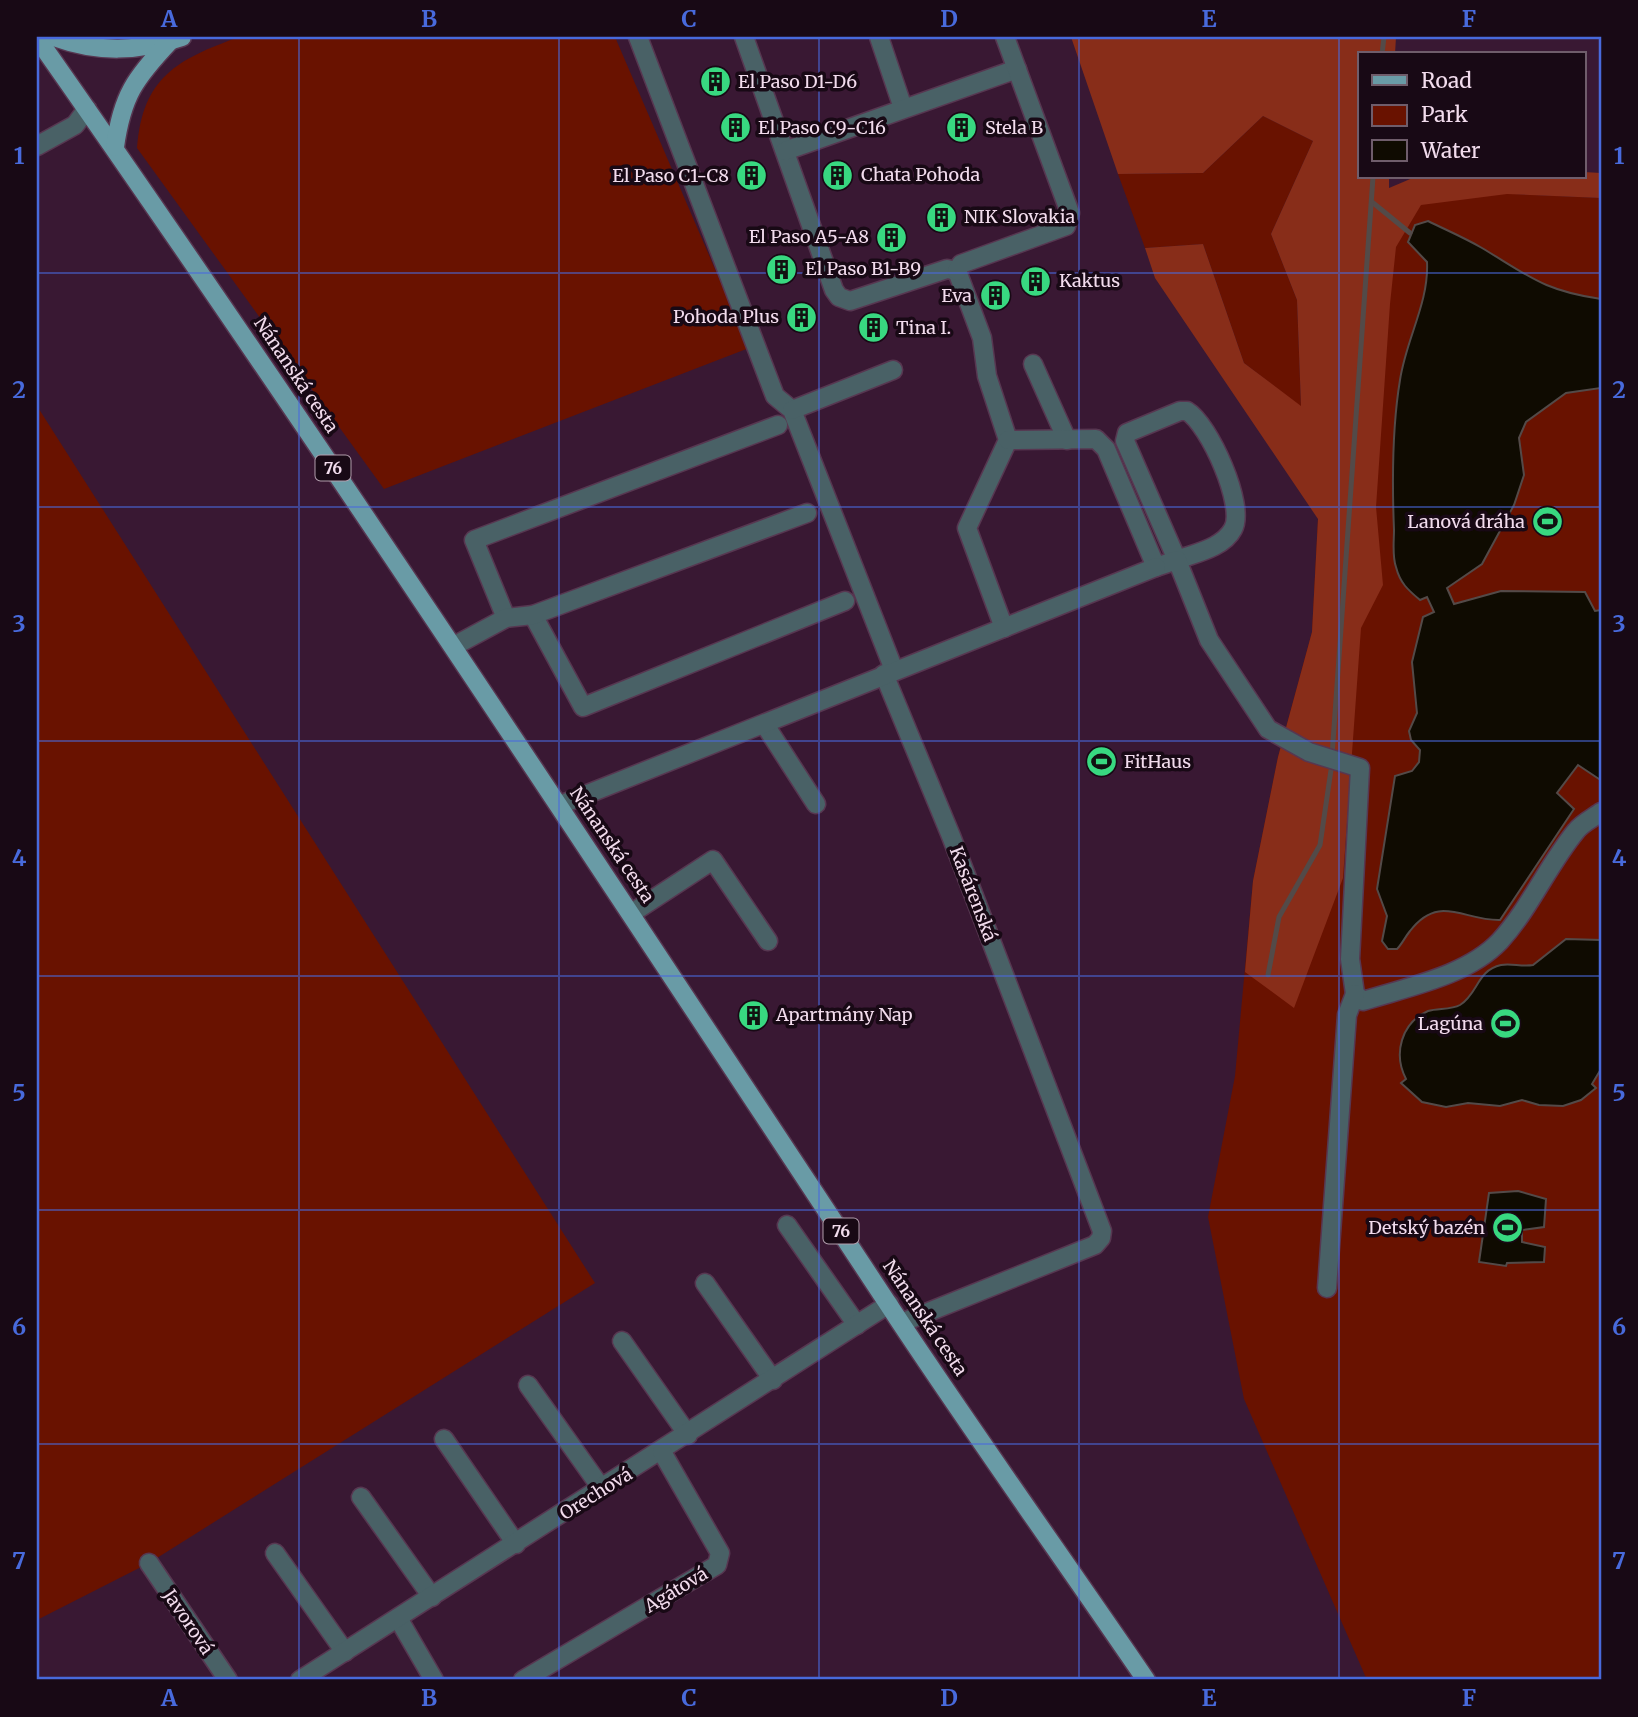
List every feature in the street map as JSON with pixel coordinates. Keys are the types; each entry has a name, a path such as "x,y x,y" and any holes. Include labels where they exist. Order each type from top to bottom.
{"main road":[{"path":"54,37 102,49 125,51 176,39"},
{"name":"Nánanská cesta","path":"37,38 115,147 454,646 901,1322 1146,1680"},
{"path":"115,147 120,112 129,91 176,39"}],"street":[{"name":"Kasárenská","path":"639,37 775,396 792,410 1102,1231 1101,1238 1095,1245 901,1322"},
{"path":"744,37 834,290 839,297 850,301 947,269 957,271"},
{"path":"879,37 903,108"},
{"path":"957,271 961,264 1066,226 1070,213 1005,37"},
{"path":"786,151 1017,69"},
{"path":"37,146 75,125 87,109"},
{"path":"957,271 982,338 987,376 1009,440 967,528 1004,628"},
{"path":"1034,364 1067,440"},
{"path":"792,410 892,370"},
{"path":"560,805 574,796 765,725 889,672 1156,567 1177,560 1212,547 1232,532 1237,520 1235,503 1217,452 1195,417 1187,411 1140,427 1128,433 1125,441 1177,560 1209,640 1268,729 1309,752 1360,768 1350,959 1354,994 1347,1015 1327,1288"},
{"path":"506,618 474,540 778,425"},
{"path":"1009,440 1096,439 1106,449 1156,567"},
{"path":"454,646 506,618 533,615 807,513"},
{"path":"533,615 583,706 845,601"},
{"path":"765,725 816,804"},
{"path":"1354,994 1363,1001 1397,990 1471,962 1491,948 1518,916 1577,829 1601,812"},
{"path":"632,913 713,860 768,941"},
{"path":"787,1225 857,1325"},
{"path":"705,1283 773,1380"},
{"name":"Orechová","path":"300,1680 662,1452 889,1304"},
{"path":"622,1341 688,1435"},
{"path":"528,1385 603,1489"},
{"path":"444,1439 516,1544"},
{"name":"Agátová","path":"523,1680 717,1565 720,1553 662,1452"},
{"path":"361,1497 432,1597"},
{"path":"275,1553 345,1652"},
{"name":"Javorová","path":"149,1563 228,1680"},
{"path":"398,1618 434,1680"}],"green space":[{"path":"239,37 615,37 749,348 384,489 137,148 140,124 155,87 181,63"},
{"path":"1263,116 1313,141 1271,234 1297,300 1301,407 1244,363 1203,244 1145,248 1118,174 1203,173"},
{"path":"1388,188 1601,198 1601,1680 1367,1680 1244,1399 1208,1217 1235,1076 1253,881 1278,757 1312,632 1318,519"},
{"path":"37,406 595,1283 149,1563 37,1620"}],"shaded area":[{"path":"1071,37 1396,37 1395,52 1358,52 1358,178 1389,178 1389,188 1413,178 1586,178 1586,172 1601,173 1601,198 1507,194 1421,205 1396,247 1376,507 1383,585 1361,628 1343,878 1294,1008 1245,972 1253,881 1278,757 1312,632 1318,519 1155,278 1145,248 1203,244 1244,363 1301,406 1297,300 1271,234 1313,141 1263,116 1203,173 1118,174"}],"water":[{"path":"1428,221 1476,244 1551,287 1601,299 1601,388 1566,393 1526,422 1519,438 1524,475 1514,505 1482,564 1447,588 1454,604 1501,591 1585,592 1595,611 1601,610 1601,777 1599,779 1578,765 1557,793 1574,809 1500,920 1452,912 1431,913 1410,931 1397,949 1388,949 1382,941 1387,916 1377,889 1395,776 1412,771 1419,762 1420,750 1411,740 1409,731 1417,713 1412,662 1423,617 1434,612 1427,597 1420,600 1402,582 1398,573 1394,548 1393,493 1397,398 1403,365 1421,307 1427,277 1427,262 1408,242 1415,225"},
{"name":"Lagúna","path":"1566,939 1601,940 1601,1069 1592,1084 1596,1088 1581,1100 1563,1106 1539,1105 1522,1100 1500,1106 1468,1103 1446,1107 1422,1102 1401,1083 1406,1079 1400,1060 1402,1040 1411,1023 1419,1016 1428,1011 1460,1005 1471,995 1482,977 1493,968 1533,965"},
{"name":"Detský bazén","path":"1518,1191 1546,1199 1544,1227 1522,1230 1522,1242 1545,1247 1544,1262 1507,1263 1506,1266 1479,1262 1489,1193"}],"waterway":[{"path":"1382,52 1384,37"},
{"path":"1268,975 1279,917 1320,845 1331,770 1373,178"},
{"path":"1372,202 1410,233"}],"place":[{"name":"El Paso D1-D6","path":"715,82"},
{"name":"El Paso C9-C16","path":"735,128"},
{"name":"Stela B","path":"962,128"},
{"name":"Chata Pohoda","path":"838,175"},
{"name":"El Paso C1-C8","path":"752,176"},
{"name":"NIK Slovakia","path":"941,217"},
{"name":"El Paso A5-A8","path":"892,237"},
{"name":"El Paso B1-B9","path":"782,269"},
{"name":"Kaktus","path":"1036,281"},
{"name":"Eva","path":"995,296"},
{"name":"Pohoda Plus","path":"802,317"},
{"name":"Tina I.","path":"873,328"},
{"name":"Lanová dráha","path":"1548,522"},
{"name":"FitHaus","path":"1101,762"},
{"name":"Apartmány Nap","path":"753,1015"},
{"name":"Lagúna","path":"1506,1024"},
{"name":"Detský bazén","path":"1508,1228"}]}
